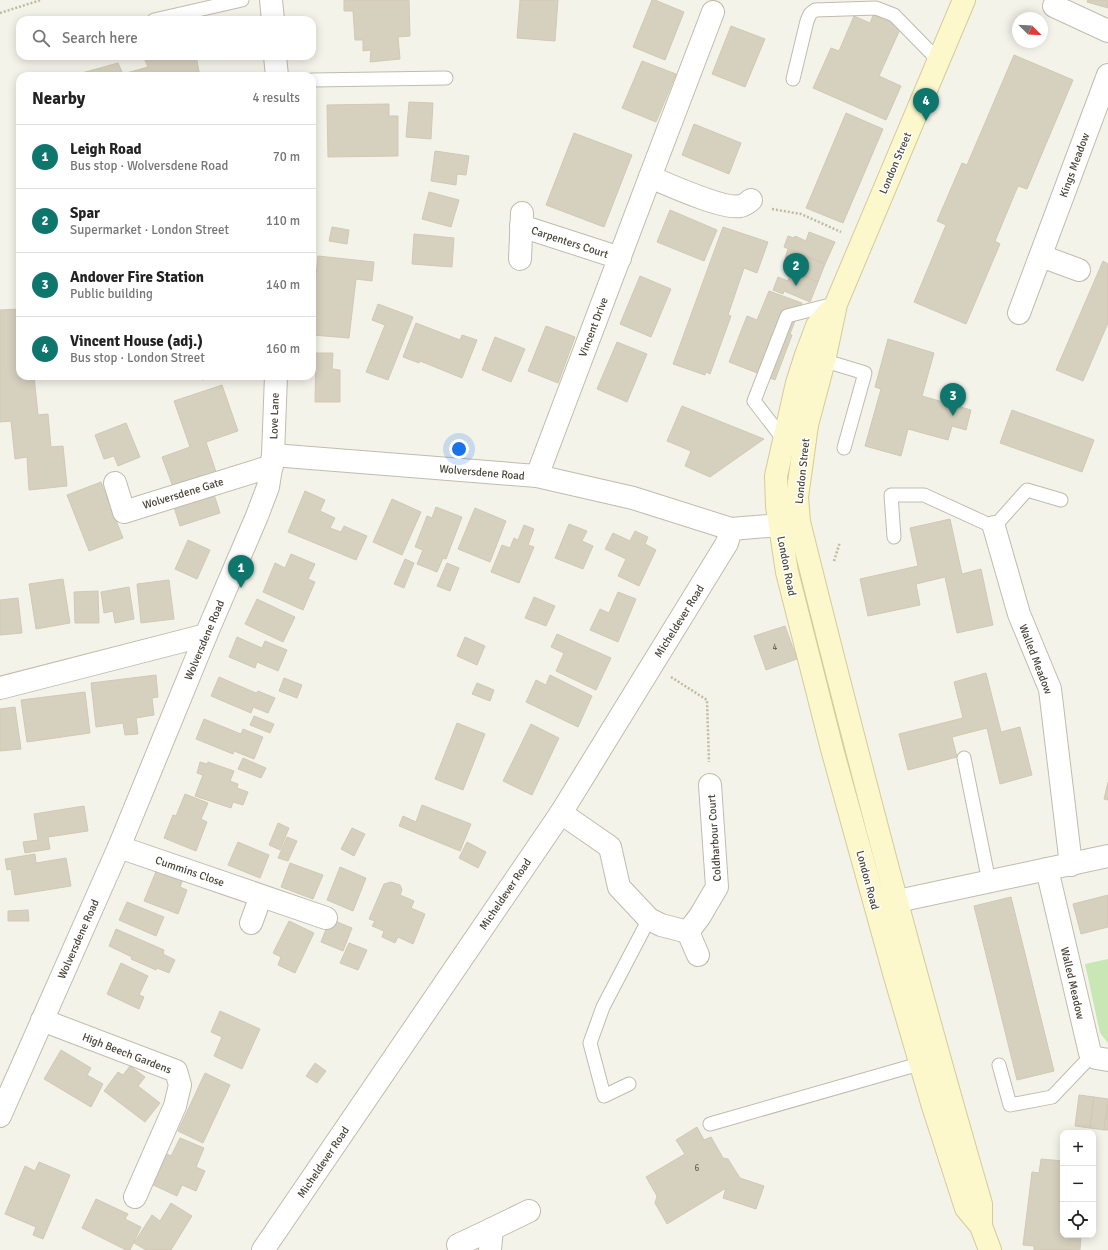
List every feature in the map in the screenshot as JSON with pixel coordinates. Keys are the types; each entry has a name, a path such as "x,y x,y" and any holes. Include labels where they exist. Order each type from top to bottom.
{"street":[{"path":"271,0 273,16"},
{"name":"London Street","path":"790,524 797,497 815,358 862,241 964,0"},
{"path":"1054,6 1108,31"},
{"name":"Vincent Drive","path":"536,476 714,12"},
{"path":"275,60 277,72"},
{"name":"Kings Meadow","path":"1019,313 1108,75"},
{"path":"650,177 706,199 732,207 742,206 751,200"},
{"name":"Carpenters Court","path":"520,259 522,219 620,258"},
{"path":"1041,256 1079,270"},
{"name":"London Street","path":"790,524 777,506 776,476 797,383 815,358"},
{"name":"Love Lane","path":"272,460 276,380"},
{"name":"Wolversdene Road","path":"0,1116 119,847 261,506 268,487 272,460 536,476 633,498 731,529 790,524"},
{"name":"Wolversdene Gate","path":"115,483 124,512 272,460"},
{"name":"London Road","path":"790,524 886,904 930,1060 932,1103 966,1208 981,1226 990,1250"},
{"name":"Walled Meadow","path":"994,527 1019,614 1050,689 1071,865"},
{"name":"Micheldever Road","path":"263,1250 561,813 727,542 731,529"},
{"path":"0,688 206,635"},
{"name":"Coldharbour Court","path":"688,932 700,916 717,887 710,785"},
{"path":"561,813 610,847 619,888 649,919 661,925 688,932 698,955"},
{"name":"Cummins Close","path":"119,847 326,918"},
{"path":"886,904 1108,856"},
{"name":"Walled Meadow","path":"1047,869 1086,1041 1090,1053 1100,1058"},
{"path":"251,923 261,896"},
{"name":"High Beech Gardens","path":"42,1020 176,1071 180,1085 175,1106 135,1196"},
{"path":"458,1245 528,1211"},
{"path":"490,1250 492,1229"}],"lane":[{"path":"172,16 242,0"},
{"path":"793,79 807,21 810,14 815,10 876,8 894,15 938,60"},
{"path":"316,80 446,78"},
{"path":"784,440 754,401 788,316 836,304"},
{"path":"815,358 865,373 844,448"},
{"path":"894,537 891,495 924,495 994,527 1027,490 1061,500"},
{"path":"964,758 989,882"},
{"path":"629,1084 604,1096 590,1043 603,1007 649,919"},
{"path":"999,1065 1010,1106 1052,1097 1100,1058"},
{"path":"710,1124 930,1060"}],"path":[{"path":"0,13 41,0"},
{"path":"751,200 774,210 801,214 862,241"},
{"path":"652,664 707,700 710,785"}],"green space":[{"path":"1108,959 1108,1043 1100,1033 1085,964"}],"building":[{"path":"344,0 409,0 410,36 398,37 400,59 370,62 371,50 363,51 363,40 355,40 353,11 344,11"},
{"path":"520,0 558,0 555,41 517,38"},
{"path":"652,0 684,12 665,60 633,47"},
{"path":"1088,0 1108,0 1108,8 1087,2"},
{"path":"874,13 902,25 879,76 901,86 886,120 813,88 831,48 839,51 854,16 870,23"},
{"path":"731,26 765,39 745,87 712,74"},
{"path":"1014,55 1073,80 1027,189 1018,186 995,241 1000,244 966,324 914,302 946,225 937,221 962,163 967,165"},
{"path":"145,60 197,60 199,72 130,72 148,67"},
{"path":"642,61 676,74 656,122 622,108"},
{"path":"118,63 122,72 85,72"},
{"path":"409,102 433,103 431,139 406,137"},
{"path":"389,104 389,116 398,116 398,156 328,157 327,105"},
{"path":"846,113 883,129 843,223 806,208"},
{"path":"694,124 741,143 729,174 682,155"},
{"path":"574,133 632,155 604,227 546,205"},
{"path":"435,151 469,156 466,175 457,174 456,185 431,181"},
{"path":"429,192 459,200 451,227 422,219"},
{"path":"670,210 717,230 704,261 657,242"},
{"path":"332,227 349,230 347,244 329,241"},
{"path":"723,227 768,242 757,273 744,268 728,315 731,316 710,374 706,372 705,375 673,364"},
{"path":"809,232 835,242 825,264 784,247 788,236 794,238 795,236 806,241"},
{"path":"414,234 454,238 452,267 412,264"},
{"path":"788,249 825,264 818,282 792,271 795,263 785,258"},
{"path":"318,256 374,262 372,281 356,279 349,338 316,335 316,275"},
{"path":"1103,261 1108,264 1108,323 1083,381 1056,370"},
{"path":"792,271 818,282 810,302 784,291 783,294 773,290 778,277 788,281"},
{"path":"640,276 671,289 651,337 620,324"},
{"path":"769,291 802,303 775,380 729,362 747,316 757,320"},
{"path":"378,304 413,317 388,380 366,372 385,325 372,320"},
{"path":"16,309 16,380 34,380 38,415 48,414 51,447 63,446 67,486 29,490 27,457 15,459 11,421 0,422 0,310"},
{"path":"416,323 460,340 462,335 477,340 462,378 420,361 419,363 403,357"},
{"path":"546,326 575,337 558,383 528,371"},
{"path":"495,337 525,349 511,382 482,370"},
{"path":"888,339 934,353 922,396 971,410 966,430 952,426 948,440 908,429 901,456 865,446 881,389 875,387"},
{"path":"617,342 647,354 627,402 597,389"},
{"path":"316,353 333,353 332,369 340,370 340,402 315,402"},
{"path":"222,385 238,431 206,442 216,472 173,487 162,457 190,447 174,401"},
{"path":"682,406 764,439 710,477 685,466 691,451 667,441"},
{"path":"1012,410 1094,440 1082,472 1000,443"},
{"path":"126,423 140,457 118,466 114,456 104,459 95,435"},
{"path":"101,482 123,538 89,551 67,495"},
{"path":"212,488 220,513 180,526 172,501"},
{"path":"305,491 325,500 320,511 335,518 330,528 341,532 344,526 367,536 356,560 288,532"},
{"path":"392,499 421,512 402,555 373,542"},
{"path":"436,507 462,517 446,559 443,558 437,572 417,564 423,550 415,547 427,516 432,518"},
{"path":"475,508 506,521 490,562 458,549"},
{"path":"950,519 962,574 981,569 993,625 957,633 945,577 916,584 920,605 868,616 860,579 918,566 910,528"},
{"path":"569,524 587,531 582,541 593,546 583,569 555,558"},
{"path":"524,525 534,529 528,545 534,547 519,583 491,572 502,545 510,548 514,538 518,540"},
{"path":"635,531 648,537 645,544 656,550 639,586 618,576 626,559 605,549 613,533 630,541"},
{"path":"188,540 210,550 197,579 175,569"},
{"path":"291,554 315,564 308,579 315,582 303,610 263,592 275,563 285,568"},
{"path":"405,559 414,563 404,588 394,584"},
{"path":"447,563 459,568 450,591 437,586"},
{"path":"63,579 70,623 36,629 29,584"},
{"path":"169,580 174,619 141,623 137,584"},
{"path":"129,587 134,619 115,623 113,611 104,613 101,592"},
{"path":"98,591 99,623 75,623 74,592"},
{"path":"618,592 636,599 618,642 590,630 600,609 609,613"},
{"path":"534,597 555,606 546,626 525,618"},
{"path":"18,598 22,633 0,635 0,600"},
{"path":"257,599 295,617 283,642 245,624"},
{"path":"785,626 797,659 766,670 754,636"},
{"path":"557,634 611,658 596,690 556,671 564,653 551,647"},
{"path":"237,637 262,648 265,641 287,650 278,671 257,662 255,668 229,657"},
{"path":"465,637 485,646 477,665 457,656"},
{"path":"986,673 1001,732 1020,727 1032,775 1000,784 987,728 952,737 957,757 908,770 899,734 963,718 954,682"},
{"path":"156,675 158,697 152,698 154,715 136,718 138,734 125,735 123,723 96,727 91,683"},
{"path":"550,675 592,696 578,727 526,702 536,680 546,685"},
{"path":"219,677 256,693 258,691 275,698 268,713 253,707 251,713 211,696"},
{"path":"284,678 302,685 297,698 279,691"},
{"path":"477,683 494,690 490,701 472,694"},
{"path":"85,692 90,733 27,742 21,700"},
{"path":"15,707 21,749 0,751 0,709"},
{"path":"254,716 274,724 270,733 250,725"},
{"path":"204,719 241,734 243,729 263,737 254,759 234,751 233,754 196,739"},
{"path":"457,723 485,734 463,790 435,779"},
{"path":"531,724 559,738 532,795 503,781"},
{"path":"243,758 266,768 261,778 238,769"},
{"path":"200,762 207,764 208,762 234,771 230,781 238,784 237,788 248,792 243,805 233,802 231,808 195,796 203,775 197,773"},
{"path":"1108,782 1108,800 1104,799"},
{"path":"185,794 208,803 201,819 207,822 196,851 164,838 173,815 176,816"},
{"path":"422,805 471,824 460,851 399,826 403,816 416,822"},
{"path":"84,806 88,831 48,837 50,849 25,853 23,842 38,840 34,814"},
{"path":"278,823 289,828 280,850 269,845"},
{"path":"352,828 365,834 354,856 341,849"},
{"path":"287,837 297,841 288,861 278,858"},
{"path":"238,842 269,855 260,878 228,865"},
{"path":"467,842 486,852 478,868 459,858"},
{"path":"35,854 36,863 66,858 71,886 15,895 11,869 7,870 5,859"},
{"path":"290,863 323,875 313,899 281,887"},
{"path":"340,867 366,878 353,911 327,900"},
{"path":"157,869 183,879 180,887 187,890 178,914 144,901"},
{"path":"391,882 400,885 402,890 400,895 414,901 411,908 425,914 413,944 398,937 395,943 382,937 384,931 372,926 375,921 369,919 384,884"},
{"path":"1108,895 1108,927 1081,934 1073,904"},
{"path":"1011,897 1054,1071 1017,1080 974,906"},
{"path":"127,902 164,917 156,936 119,920"},
{"path":"28,910 29,921 8,921 8,911"},
{"path":"330,919 352,928 343,951 321,942"},
{"path":"289,921 314,933 295,973 278,965 281,957 273,953"},
{"path":"116,929 164,950 163,954 175,960 169,973 157,968 156,970 131,959 132,957 109,946"},
{"path":"349,943 367,950 358,970 340,963"},
{"path":"121,963 148,976 139,995 144,997 139,1009 107,994"},
{"path":"220,1011 260,1029 242,1069 214,1056 222,1037 211,1032"},
{"path":"61,1050 91,1068 87,1075 103,1084 91,1107 44,1079"},
{"path":"315,1063 326,1071 317,1083 306,1076"},
{"path":"130,1066 145,1077 138,1086 160,1103 145,1122 104,1091 118,1072 123,1075"},
{"path":"205,1073 230,1085 203,1143 178,1131"},
{"path":"1079,1095 1094,1097 1090,1128 1075,1126"},
{"path":"1094,1097 1108,1099 1104,1130 1090,1128"},
{"path":"1108,1104 1108,1130 1104,1130"},
{"path":"697,1127 704,1140 711,1137 723,1158 728,1159 740,1178 764,1186 756,1209 723,1198 726,1188 667,1224 655,1203 657,1196 646,1177 685,1154 676,1140"},
{"path":"180,1138 204,1148 196,1167 205,1171 196,1191 182,1185 177,1196 151,1184 165,1153 171,1156"},
{"path":"1041,1159 1060,1161 1060,1238 1081,1238 1080,1250 1034,1250 1034,1246 1023,1245 1032,1172 1039,1173"},
{"path":"39,1162 70,1175 43,1239 33,1235 36,1227 5,1214 25,1166 35,1171"},
{"path":"96,1199 128,1214 125,1219 141,1227 130,1250 126,1250 82,1228"},
{"path":"171,1203 192,1216 171,1250 146,1250 134,1243 152,1215 160,1221"}],"place":[{"name":"Vincent House (adj.)","path":"926,121"},
{"name":"Spar","path":"796,286"},
{"name":"Andover Fire Station","path":"953,416"},
{"name":"Leigh Road","path":"241,588"}]}
